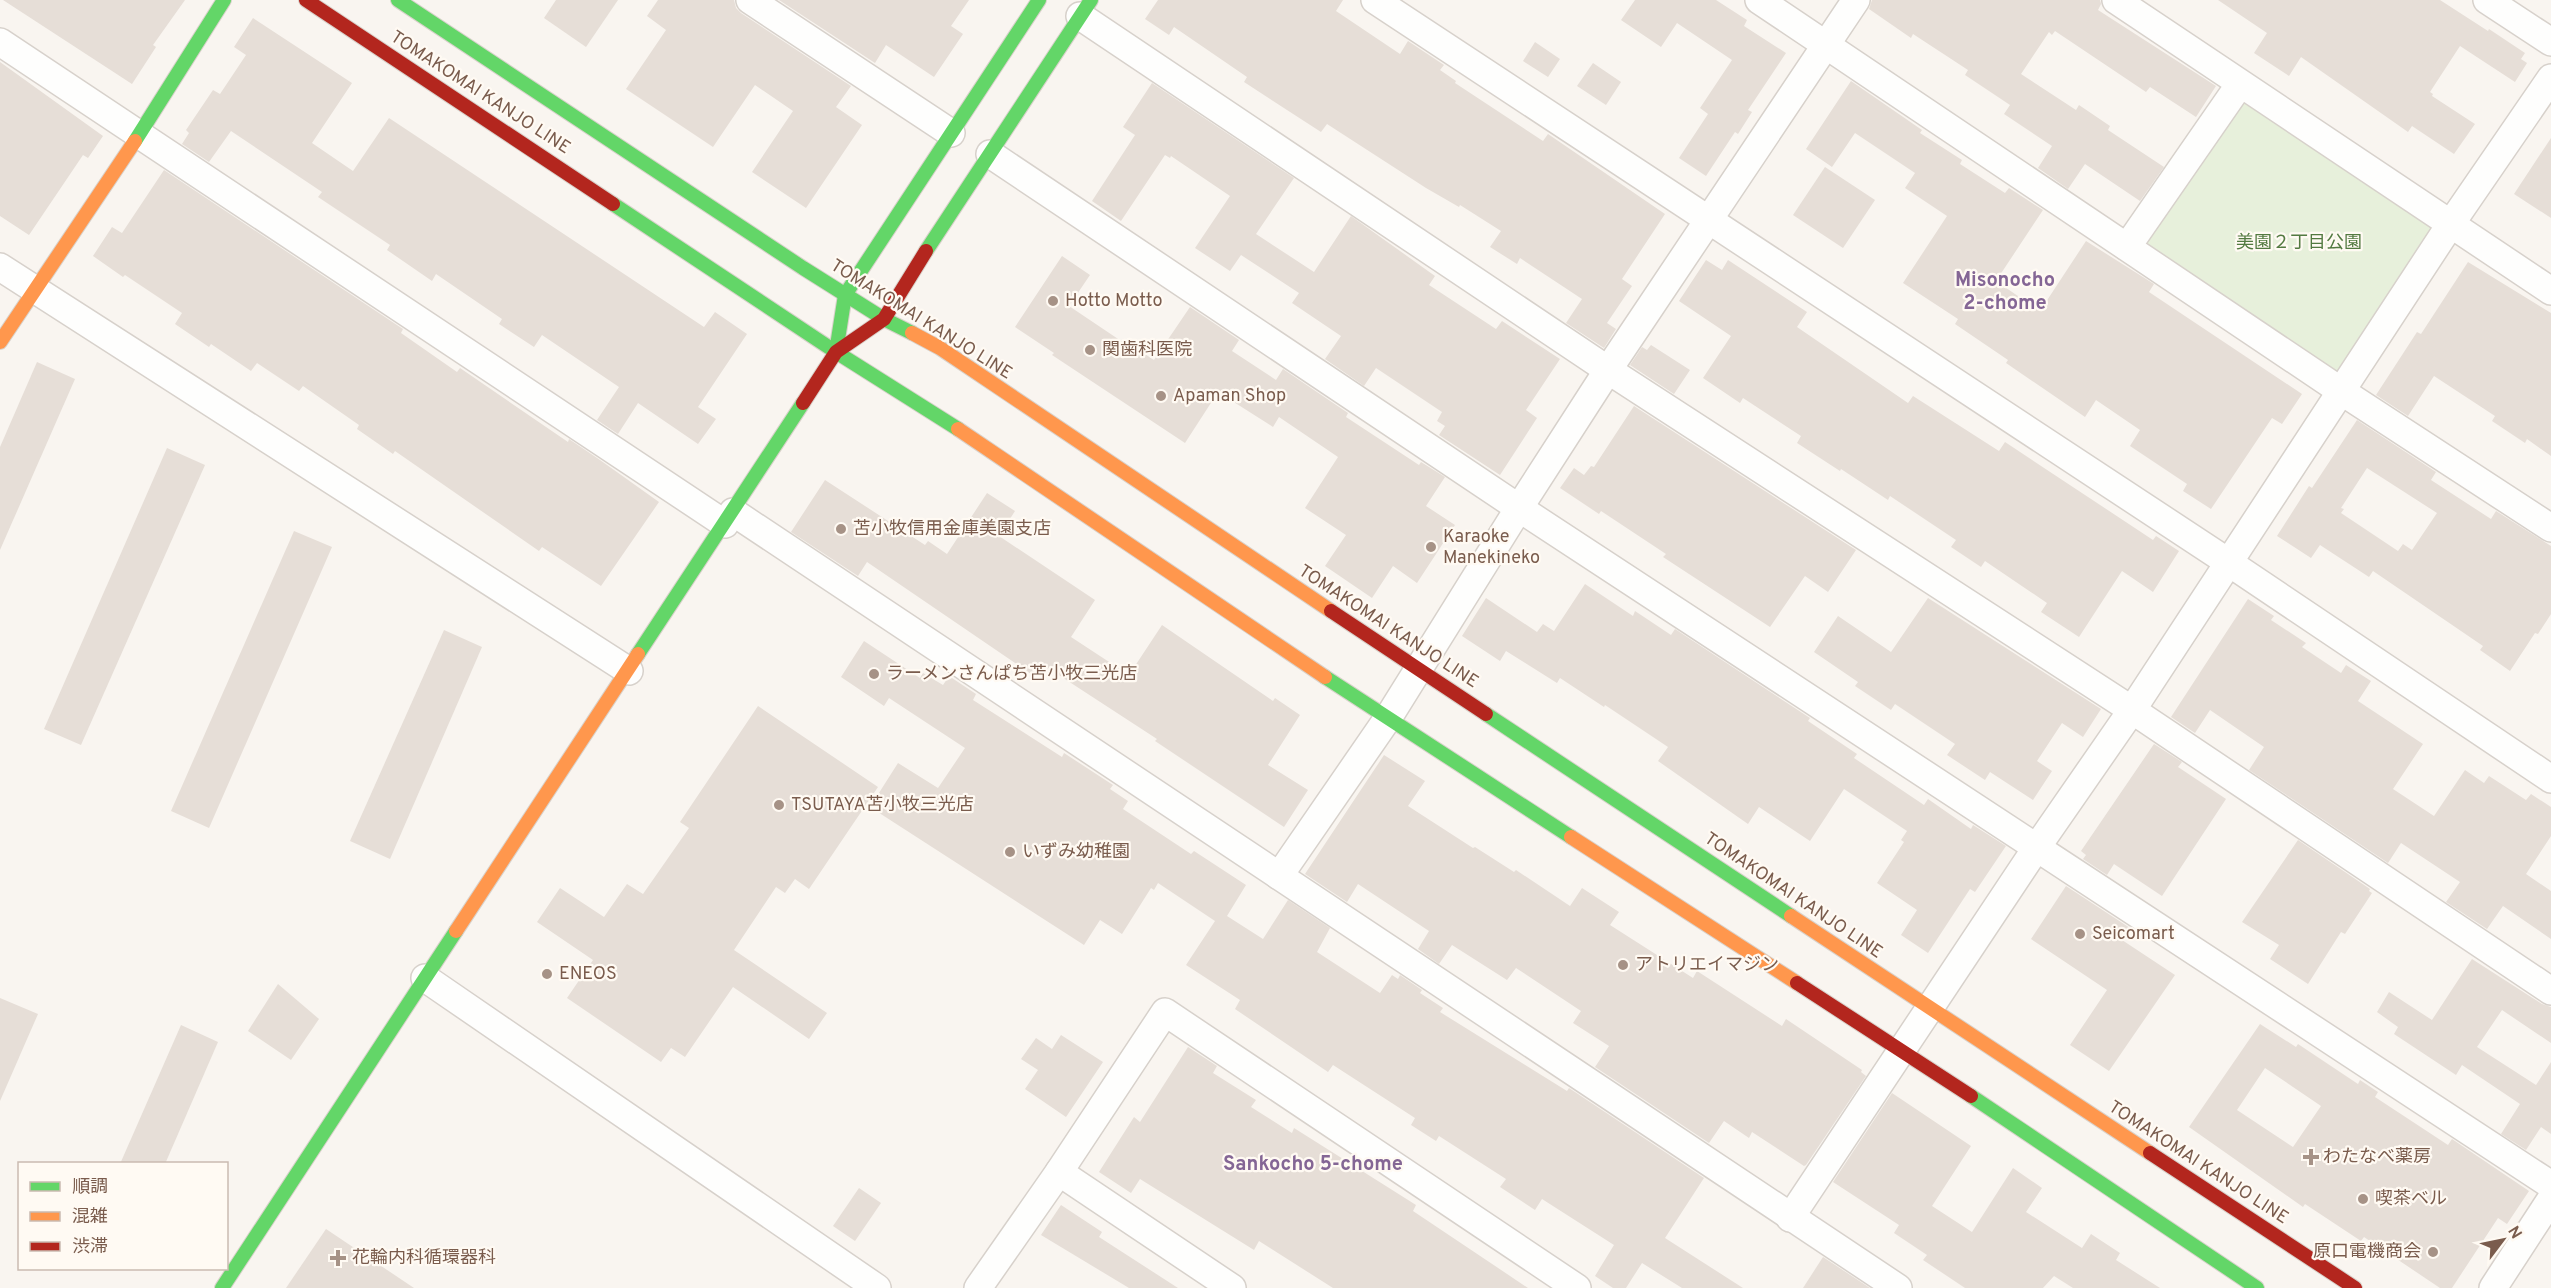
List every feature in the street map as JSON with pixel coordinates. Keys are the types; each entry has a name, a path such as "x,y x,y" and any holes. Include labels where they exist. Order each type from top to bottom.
{"main road":[{"path":"0,342 140,134 224,0"},
{"name":"TOMAKOMAI KANJO LINE","path":"306,0 836,352 910,397 1388,718 1903,1051 2257,1288"},
{"name":"TOMAKOMAI KANJO LINE","path":"398,0 845,295 940,348 1420,670 2355,1288"},
{"path":"836,352 845,295 1039,0"},
{"path":"222,1288 629,671 836,352 885,319 913,271 1086,8"}],"street":[{"path":"750,0 951,133"},
{"path":"1375,0 2228,562 2551,779"},
{"path":"1759,0 2341,391 2551,528"},
{"path":"1279,876 1420,670 1519,508 1608,370 1856,0"},
{"path":"2116,0 2551,291"},
{"path":"2487,0 2551,42"},
{"path":"1086,8 1608,370 2132,710 2551,991"},
{"path":"0,42 1279,876 1898,1288"},
{"path":"1790,1218 2037,847 2132,710 2450,225 2551,78"},
{"path":"2127,247 2240,84"},
{"path":"990,154 1519,508 2551,1185"},
{"path":"0,267 629,671"},
{"path":"425,978 877,1288"},
{"path":"978,1288 1059,1172 1165,1012 1564,1284"},
{"path":"1059,1172 1232,1288"},
{"path":"2493,1288 2551,1199"}],"green space":[{"name":"美園２丁目公園","path":"2240,84 2450,225 2341,391 2127,247"}],"building":[{"path":"3,0 185,0 153,45 156,47 132,84"},
{"path":"556,0 618,0 586,47 544,18"},
{"path":"658,0 734,0 736,8 741,13 851,86 836,107 862,125 806,208 752,172 793,111 755,85 713,147 626,89 666,30 647,16"},
{"path":"779,0 969,0 951,26 963,34 934,77 886,45 875,63"},
{"path":"1158,0 1343,0 1336,11 1400,54 1408,41 1444,65 1440,70 1456,81 1455,83 1543,141 1548,134 1665,214 1622,279 1632,286 1607,323 1616,329 1604,348 1566,323 1582,299 1520,258 1517,264 1490,247 1501,231 1460,205 1459,207 1426,188 1327,124 1321,132 1244,82 1247,77 1174,27 1169,35 1145,19"},
{"path":"1635,0 1716,0 1747,20 1744,26 1786,53 1748,110 1752,112 1738,134 1735,132 1706,176 1679,158 1708,114 1700,108 1732,60 1677,23 1661,47 1621,20"},
{"path":"1872,0 2100,0 2098,10 2216,86 2196,117 2150,87 2146,92 2055,31 2052,35 2049,32 2021,74 2076,110 2079,105 2110,126 2108,130 2164,167 2140,201 2085,164 2068,189 2038,168 2052,146 2004,114 2010,105 1965,75 1968,70 1913,34 1911,38 1869,9"},
{"path":"2218,0 2440,0 2525,53 2521,59 2527,63 2515,82 2460,46 2430,92 2432,96 2475,124 2454,154 2412,126 2408,132 2301,57 2289,76 2254,53 2267,33"},
{"path":"253,18 352,83 312,143 353,171 389,118 704,327 715,312 747,334 698,407 716,419 698,444 638,403 618,434 597,420 619,387 542,335 534,347 499,324 502,319 436,274 432,281 387,250 390,245 318,197 322,192 231,131 209,162 182,144 189,133 186,130 213,90 220,94 246,55 234,47"},
{"path":"1535,42 1560,59 1548,77 1523,61"},
{"path":"0,62 103,136 88,158 83,155 29,235 0,216"},
{"path":"1593,63 1621,82 1606,105 1577,86"},
{"path":"1851,81 1922,130 1920,133 1962,160 1960,164 2005,193 2009,188 2043,210 1996,281 2040,311 2086,241 2154,284 2149,292 2302,394 2282,424 2272,418 2211,509 2183,491 2187,484 2130,446 2140,430 2096,400 2085,417 2006,363 2008,360 1955,324 1958,319 1903,283 1947,216 1905,188 1915,173 1855,133 1832,167 1806,149"},
{"path":"1152,83 1294,178 1256,234 1314,272 1351,216 1435,276 1429,285 1496,329 1502,321 1560,359 1526,410 1537,418 1500,475 1439,435 1445,426 1437,421 1442,412 1376,368 1364,386 1325,359 1341,336 1292,303 1299,293 1241,255 1230,271 1195,248 1230,196 1171,156 1170,158 1165,155 1121,221 1092,201 1135,135 1123,127"},
{"path":"2551,138 2551,218 2514,194"},
{"path":"1825,167 1875,200 1843,248 1793,215"},
{"path":"164,170 403,329 401,333 457,372 460,368 568,442 569,439 659,502 601,586 542,547 539,551 395,451 393,454 357,429 359,425 303,386 299,391 257,363 251,371 211,344 209,347 175,324 182,313 93,256 112,227 122,233"},
{"path":"1062,256 1090,275 1069,306 1136,351 1137,349 1154,360 1190,307 1239,340 1232,351 1276,380 1283,369 1348,413 1346,417 1419,465 1421,462 1445,477 1426,506 1455,525 1417,583 1393,566 1372,598 1325,566 1346,535 1305,508 1338,457 1279,417 1273,427 1218,392 1185,443 1052,355 1054,353 1015,327"},
{"path":"1706,260 1722,270 1728,260 1807,312 1797,327 1908,403 1913,396 1999,451 2005,442 2153,540 2156,536 2179,551 2153,592 2122,571 2079,637 2041,612 2047,603 1985,561 1981,567 1951,547 1956,540 1890,496 1888,500 1797,443 1801,436 1743,398 1740,403 1703,378 1731,336 1679,301"},
{"path":"2468,262 2551,313 2551,456 2527,439 2525,443 2492,421 2495,416 2434,376 2408,416 2376,395 2417,332 2421,334"},
{"path":"1651,345 1690,370 1674,394 1630,365 1642,347 1647,350"},
{"path":"37,362 75,379 0,550 0,447"},
{"path":"1634,406 1856,550 1828,592 1805,576 1770,627 1663,557 1666,554 1601,511 1599,514 1560,488 1574,468 1584,475 1591,466 1594,467"},
{"path":"2357,420 2436,472 2431,480 2491,519 2496,511 2551,546 2551,614 2538,634 2535,633 2510,671 2480,650 2483,646 2373,571 2369,577 2320,545 2311,558 2277,536 2309,486 2312,488","holes":["2367,468 2437,513 2412,550 2403,544 2398,551 2341,513 2344,509 2341,508"]},
{"path":"167,448 205,465 81,745 44,729"},
{"path":"825,480 925,545 928,541 947,554 987,493 1015,511 999,536 1095,600 1071,637 1129,675 1162,625 1273,701 1275,698 1300,715 1268,765 1308,790 1284,827 1155,741 1157,739 1048,668 1040,680 867,562 858,576 791,532"},
{"path":"294,531 332,547 209,828 171,811"},
{"path":"1585,584 1633,616 1635,611 1671,635 1675,629 1810,718 1808,721 1857,754 1854,758 1924,805 1928,799 1971,829 1973,825 2006,846 1975,892 1970,889 1928,953 1901,935 1917,910 1877,883 1904,842 1901,840 1907,831 1844,789 1810,841 1759,807 1748,824 1658,761 1668,747 1605,705 1604,707 1560,678 1557,683 1506,651 1500,661 1462,636 1486,598 1537,632 1543,624 1554,631"},
{"path":"1928,598 2101,709 2083,737 2062,723 2037,761 2052,771 2033,800 1990,772 1985,780 1947,755 1955,744 1895,704 1891,710 1855,686 1858,682 1814,652 1838,616 1891,652"},
{"path":"2248,599 2274,616 2271,620 2306,643 2302,647 2341,673 2346,665 2371,681 2358,701 2423,744 2393,789 2434,816 2465,770 2484,783 2489,776 2526,800 2531,794 2551,807 2551,836 2526,874 2551,891 2551,939 2503,906 2487,929 2446,902 2460,882 2401,843 2388,863 2249,770 2264,747 2210,710 2195,733 2171,717"},
{"path":"444,630 482,647 390,859 350,841"},
{"path":"864,641 920,678 923,673 943,685 949,676 976,694 973,700 1062,757 1064,753 1113,785 1110,789 1128,801 1123,809 1191,854 1194,851 1246,885 1227,916 1263,939 1288,900 1330,928 1317,952 1380,993 1392,975 1398,979 1400,975 1422,990 1420,993 1443,1008 1440,1012 1567,1091 1569,1088 1704,1178 1665,1238 1743,1288 1682,1288 1642,1263 1626,1288 1613,1288 1595,1276 1614,1245 1542,1199 1535,1210 1500,1187 1506,1179 1439,1136 1436,1141 1411,1125 1415,1118 1333,1065 1328,1072 1235,1009 1240,1000 1186,965 1215,921 1158,883 1154,890 1151,888 1122,934 1100,920 1084,945 870,807 898,763 938,788 965,748 889,698 884,706 841,677"},
{"path":"758,706 878,787 809,889 795,879 785,893 776,887 734,950 827,1013 809,1039 733,987 685,1057 671,1048 661,1062 567,998 593,960 537,922 560,888 604,917 627,884 643,894 689,828 680,822"},
{"path":"2154,744 2182,762 2178,767 2226,799 2162,896 2114,864 2107,875 2083,859 2086,855 2081,851"},
{"path":"1384,755 1425,781 1408,806 1473,848 1475,847 1514,872 1516,870 1570,906 1582,888 1619,912 1610,925 1693,978 1697,971 1782,1026 1786,1019 1862,1070 1861,1072 1866,1076 1806,1165 1804,1166 1752,1132 1749,1138 1724,1121 1709,1143 1595,1067 1609,1046 1573,1023 1581,1011 1516,968 1507,980 1452,945 1439,964 1418,949 1429,931 1358,884 1347,902 1305,874"},
{"path":"2298,840 2370,889 2372,893 2345,934 2341,932 2308,984 2270,959 2279,945 2242,922"},
{"path":"2066,886 2130,928 2122,940 2175,975 2109,1071 2070,1045 2107,990 2031,939"},
{"path":"2472,959 2542,1004 2551,1007 2551,1043 2502,1010 2477,1047 2536,1085 2551,1062 2551,1134 2541,1127 2526,1150 2501,1134 2520,1104 2462,1065 2456,1075 2394,1034 2398,1027 2377,1012 2389,992 2432,1020"},
{"path":"278,984 319,1019 291,1060 248,1031"},
{"path":"0,998 38,1014 0,1101"},
{"path":"2260,1024 2296,1047 2298,1044 2358,1084 2360,1080 2378,1092 2375,1097 2448,1145 2452,1139 2529,1191 2507,1224 2498,1218 2452,1288 2440,1288 2364,1237 2361,1241 2305,1204 2303,1207 2189,1127","holes":["2265,1068 2321,1106 2293,1147 2237,1110"]},
{"path":"181,1025 218,1042 166,1162 121,1162"},
{"path":"1061,1035 1103,1062 1066,1117 1025,1089 1038,1070 1021,1059 1036,1038 1052,1049"},
{"path":"1188,1047 1217,1066 1213,1073 1256,1100 1251,1107 1292,1133 1294,1128 1416,1205 1413,1211 1528,1288 1333,1288 1259,1241 1254,1250 1140,1179 1131,1193 1099,1172 1134,1117 1140,1122"},
{"path":"1892,1093 1971,1146 1932,1206 1972,1232 2013,1168 2042,1188 2026,1212 2082,1248 2091,1234 2120,1253 2116,1260 2160,1288 2073,1288 2054,1276 2043,1288 1965,1288 1923,1260 1927,1255 1894,1233 1899,1225 1833,1182"},
{"path":"859,1188 881,1203 855,1241 833,1226"},
{"path":"1061,1205 1102,1232 1099,1237 1178,1288 1129,1288 1041,1235"},
{"name":"花輪内科循環器科","path":"326,1229 414,1288 286,1288"},
{"path":"1823,1257 1870,1288 1803,1288"}],"traffic: fast":[{"path":"135,141 224,0"},
{"path":"398,0 803,268 884,319 912,333"},
{"path":"836,352 845,295 1039,0"},
{"path":"926,251 1091,0"},
{"path":"613,204 836,352 958,429"},
{"path":"638,654 803,403"},
{"path":"1325,677 1571,837"},
{"path":"1486,714 1791,916"},
{"path":"222,1288 456,931"},
{"path":"1971,1096 2257,1288"}],"traffic: slow":[{"path":"0,342 135,141"},
{"path":"912,333 940,348 1331,611"},
{"path":"958,429 1325,677"},
{"path":"456,931 638,654"},
{"path":"1571,837 1797,983"},
{"path":"1791,916 2150,1153"}],"traffic: jam":[{"path":"306,0 613,204"},
{"path":"803,403 836,352 884,319 926,251"},
{"path":"1331,611 1486,714"},
{"path":"1797,983 1971,1096"},
{"path":"2150,1153 2355,1288"}],"place":[{"name":"Hotto Motto","path":"1053,301"},
{"name":"関歯科医院","path":"1090,350"},
{"name":"Apaman Shop","path":"1161,396"},
{"name":"苫小牧信用金庫美園支店","path":"841,529"},
{"name":"Karaoke Manekineko","path":"1431,547"},
{"name":"ラーメンさんぱち苫小牧三光店","path":"874,674"},
{"name":"TSUTAYA苫小牧三光店","path":"779,805"},
{"name":"いずみ幼稚園","path":"1010,852"},
{"name":"Seicomart","path":"2080,934"},
{"name":"アトリエイマジン","path":"1623,965"},
{"name":"ENEOS","path":"547,974"},
{"name":"わたなべ薬房","path":"2311,1157"},
{"name":"喫茶ベル","path":"2363,1199"},
{"name":"原口電機商会","path":"2433,1252"},
{"name":"花輪内科循環器科","path":"338,1258"}],"district":[{"name":"Misonocho 2-chome","path":"2005,292"},
{"name":"Sankocho 5-chome","path":"1313,1165"}]}
